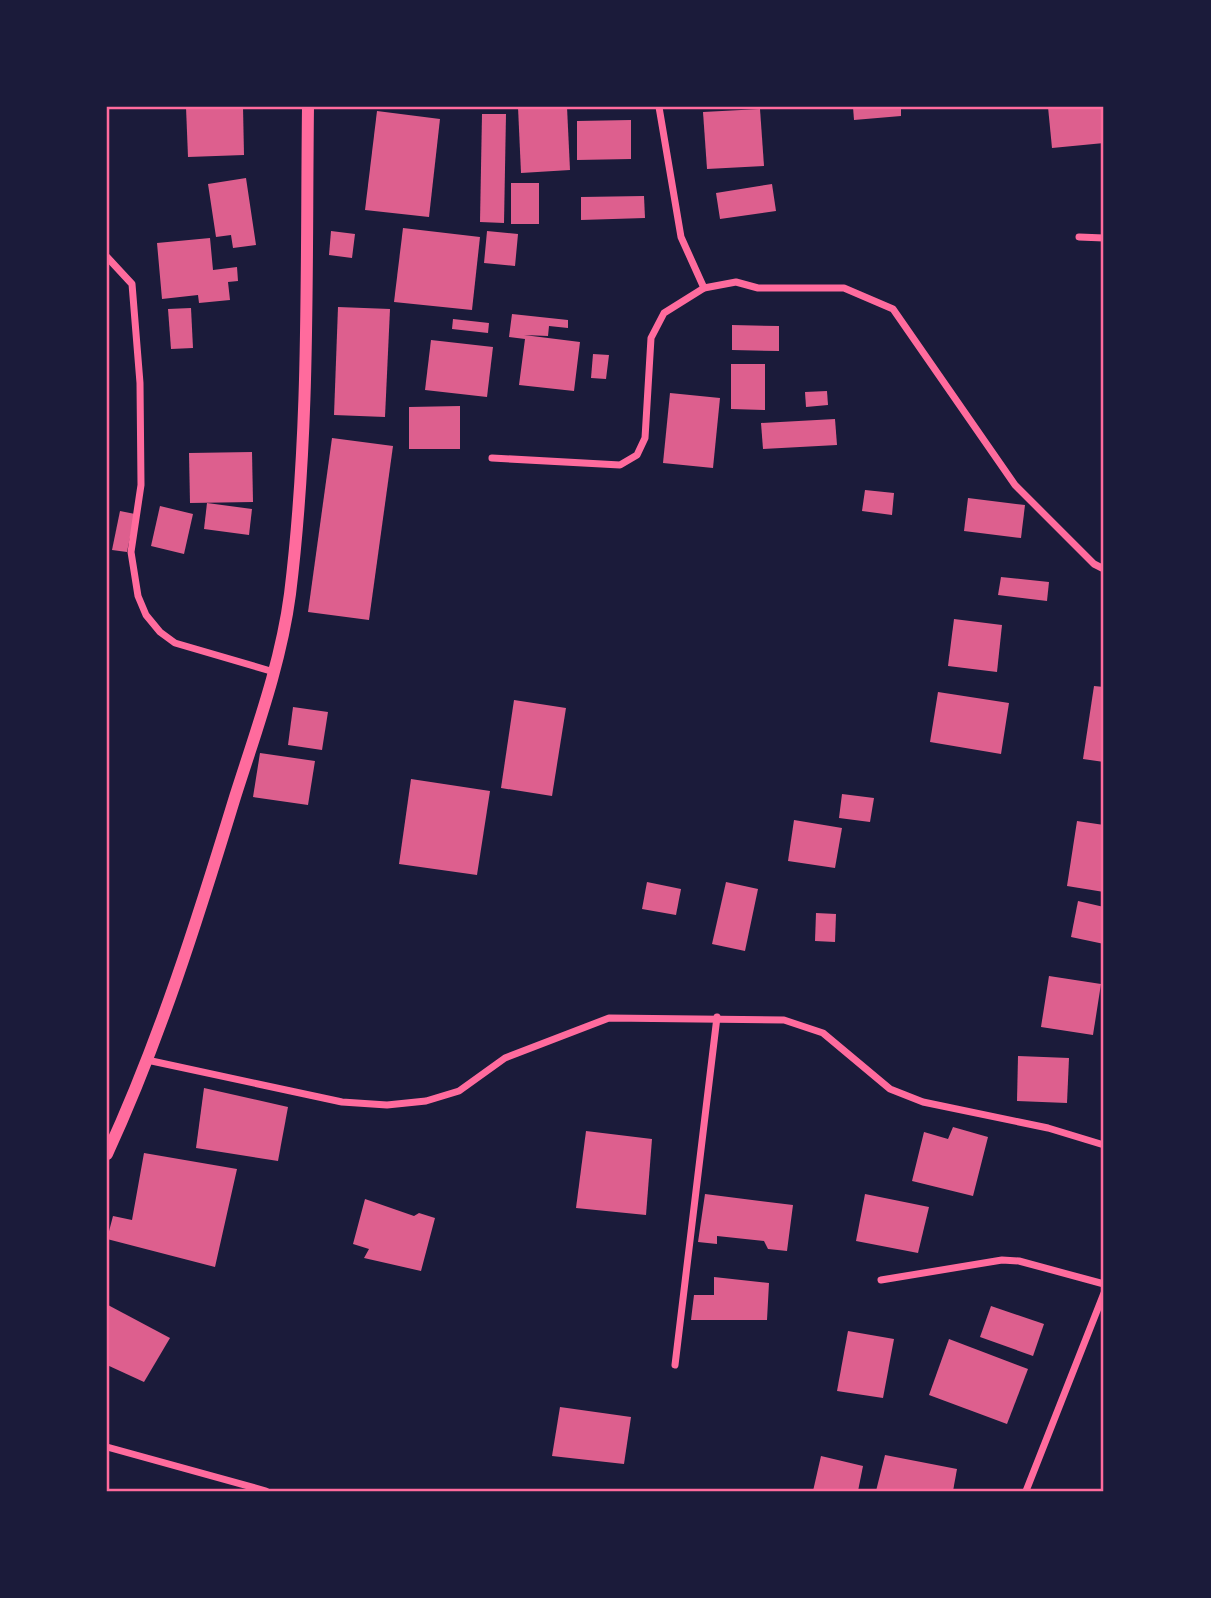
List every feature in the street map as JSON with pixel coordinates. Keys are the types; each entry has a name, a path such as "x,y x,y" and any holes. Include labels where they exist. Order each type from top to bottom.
{"street":[{"path":"107,1154 147,1060 195,926 274,672 290,595 305,414 307,107"},
{"path":"659,107 681,237 704,288"},
{"path":"1079,237 1104,238"},
{"path":"107,257 132,284 140,383 141,485 131,552 138,596 146,615 160,632 176,643 274,672"},
{"path":"492,458 620,465 637,455 645,438 651,338 664,313 704,288 736,282 758,288 844,288 893,309 1015,485 1094,564 1104,569"},
{"path":"147,1060 342,1102 387,1105 426,1101 458,1091 505,1058 610,1018 717,1017 784,1020 823,1033 890,1089 923,1102 1048,1128 1104,1145"},
{"path":"675,1365 717,1017"},
{"path":"881,1280 1002,1260 1019,1261 1104,1284"},
{"path":"1026,1491 1104,1293"},
{"path":"107,1447 266,1491"}],"building":[{"path":"186,107 243,107 244,155 188,157"},
{"path":"518,107 567,107 570,170 521,173"},
{"path":"853,107 901,107 901,116 854,120"},
{"path":"1048,107 1104,107 1104,143 1052,148"},
{"path":"760,109 764,166 707,169 703,112"},
{"path":"377,111 440,119 429,217 365,210"},
{"path":"482,114 506,114 504,223 480,222"},
{"path":"631,120 631,159 577,160 577,121"},
{"path":"246,178 256,245 233,248 231,235 216,237 208,184"},
{"path":"511,183 539,183 539,224 511,224"},
{"path":"772,184 776,211 720,219 716,193"},
{"path":"644,196 645,218 581,220 581,197"},
{"path":"403,228 480,237 472,310 394,302"},
{"path":"331,231 355,234 352,258 329,255"},
{"path":"487,231 518,234 515,266 484,263"},
{"path":"210,238 213,270 237,267 238,281 228,282 230,300 199,303 198,295 162,299 157,243"},
{"path":"338,307 390,309 385,417 334,415"},
{"path":"191,308 193,348 171,349 168,309"},
{"path":"512,314 568,320 568,328 549,326 548,336 524,335 580,342 574,391 519,385 525,339 509,337"},
{"path":"453,319 489,323 488,333 452,329"},
{"path":"732,325 779,326 779,351 732,350"},
{"path":"431,340 493,347 487,397 425,390"},
{"path":"593,354 609,355 606,379 591,378"},
{"path":"731,364 765,364 765,410 731,409"},
{"path":"827,391 828,405 806,407 805,392"},
{"path":"670,393 720,398 713,468 663,463"},
{"path":"460,406 460,449 409,449 409,407"},
{"path":"835,419 837,445 763,449 761,423"},
{"path":"332,438 393,446 369,620 308,612"},
{"path":"252,452 253,502 190,503 189,453"},
{"path":"865,490 894,493 892,515 862,511"},
{"path":"968,498 1025,505 1021,538 964,531"},
{"path":"207,503 252,509 249,535 204,529"},
{"path":"160,506 193,514 184,554 151,546"},
{"path":"120,511 135,514 127,552 112,550"},
{"path":"1001,577 1049,582 1047,601 998,595"},
{"path":"954,619 1002,625 997,672 948,666"},
{"path":"1094,686 1104,687 1104,762 1083,759"},
{"path":"938,692 1009,703 1001,754 930,742"},
{"path":"514,700 566,708 552,796 501,788"},
{"path":"293,707 328,712 322,750 288,745"},
{"path":"260,753 315,761 308,805 253,797"},
{"path":"411,779 490,791 477,875 399,864"},
{"path":"842,794 874,798 870,822 839,818"},
{"path":"794,820 842,828 835,868 788,861"},
{"path":"1077,821 1104,825 1104,892 1067,886"},
{"path":"647,882 681,889 676,915 642,909"},
{"path":"726,882 758,889 745,951 712,944"},
{"path":"1078,901 1104,907 1104,944 1071,937"},
{"path":"816,913 836,914 835,942 815,941"},
{"path":"1049,976 1101,984 1093,1035 1041,1027"},
{"path":"1018,1056 1069,1058 1067,1103 1017,1101"},
{"path":"204,1088 288,1107 278,1161 196,1148"},
{"path":"953,1127 988,1137 973,1196 912,1181 924,1132 948,1139"},
{"path":"586,1131 652,1139 646,1215 576,1208"},
{"path":"144,1153 237,1169 215,1267 107,1239 113,1216 132,1220"},
{"path":"705,1194 793,1205 787,1251 768,1249 764,1241 717,1236 717,1244 698,1242"},
{"path":"865,1194 929,1207 918,1253 856,1241"},
{"path":"365,1199 414,1216 419,1213 435,1218 421,1271 364,1258 369,1249 353,1244"},
{"path":"714,1277 769,1283 767,1320 691,1320 694,1295 714,1295"},
{"path":"108,1305 170,1338 144,1382 107,1365"},
{"path":"991,1306 1044,1324 1033,1356 980,1337"},
{"path":"848,1331 894,1339 883,1398 837,1391"},
{"path":"949,1339 1028,1369 1007,1424 929,1395"},
{"path":"560,1407 631,1417 624,1464 552,1456"},
{"path":"885,1455 957,1469 953,1491 876,1491"},
{"path":"821,1456 863,1466 858,1491 813,1491"}]}
